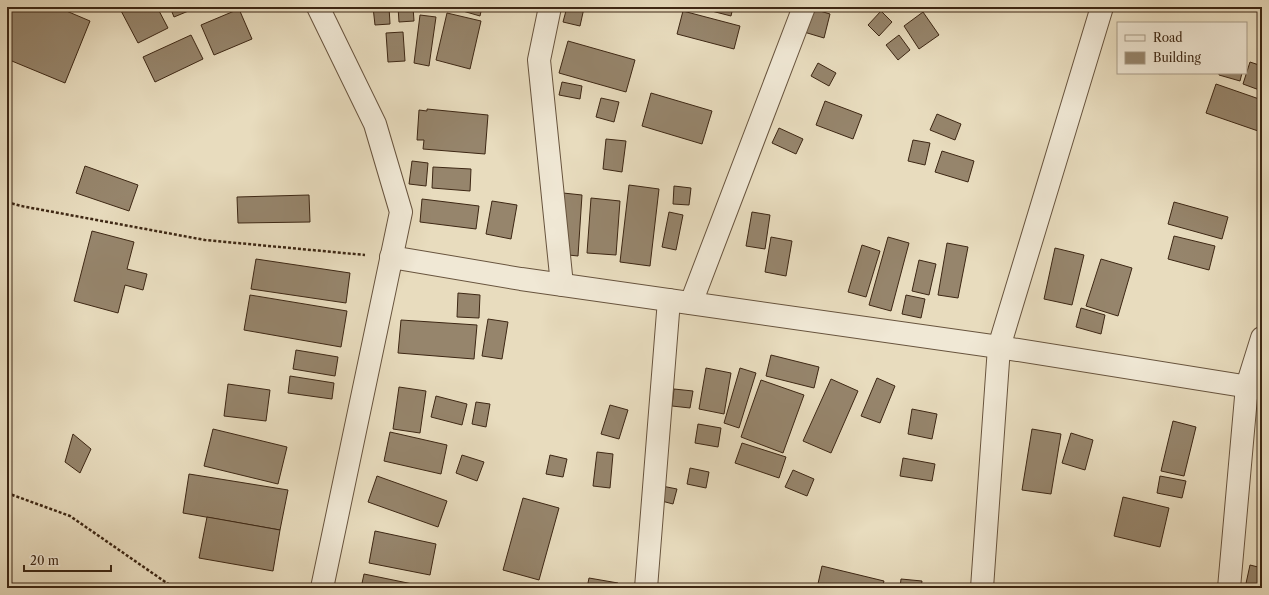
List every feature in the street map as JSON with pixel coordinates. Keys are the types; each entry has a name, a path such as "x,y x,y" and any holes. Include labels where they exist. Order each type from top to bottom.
{"street":[{"path":"318,7 375,124 401,212 322,588"},
{"path":"550,7 539,60 562,285"},
{"path":"691,303 804,7"},
{"path":"982,588 999,347 1102,7"},
{"path":"391,257 521,280 999,347 1255,387"},
{"path":"646,588 668,300"},
{"path":"1229,588 1262,338"}],"path":[{"path":"7,202 205,240 391,257"},
{"path":"7,493 70,516 174,588"}],"building":[{"path":"7,7 57,7 90,21 65,83 7,59"},
{"path":"119,7 157,7 168,28 138,43"},
{"path":"170,7 198,7 174,17"},
{"path":"373,7 389,7 390,24 375,25"},
{"path":"398,7 413,7 414,21 399,22"},
{"path":"449,7 482,7 480,16"},
{"path":"567,7 584,8 580,26 563,22"},
{"path":"696,7 733,7 731,16"},
{"path":"810,8 830,14 824,38 804,32"},
{"path":"239,9 252,39 214,55 201,25"},
{"path":"683,11 740,26 734,49 677,34"},
{"path":"881,11 892,22 879,36 868,25"},
{"path":"923,12 939,35 919,49 904,26"},
{"path":"447,13 481,21 470,69 436,60"},
{"path":"420,15 436,17 429,66 414,63"},
{"path":"403,32 405,61 388,62 386,33"},
{"path":"191,35 203,59 155,82 143,57"},
{"path":"899,35 910,50 898,60 886,45"},
{"path":"568,41 635,60 626,92 559,73"},
{"path":"1250,62 1262,66 1262,91 1243,84"},
{"path":"818,63 836,73 829,86 811,76"},
{"path":"1219,74 1242,74 1240,81"},
{"path":"562,82 582,86 580,99 559,95"},
{"path":"1216,84 1262,100 1261,132 1206,113"},
{"path":"651,93 712,111 702,144 642,126"},
{"path":"601,98 619,102 614,122 596,117"},
{"path":"825,101 862,115 853,139 816,125"},
{"path":"427,109 488,115 485,154 423,149 424,140 417,140 419,110 427,111"},
{"path":"937,114 961,124 955,140 930,130"},
{"path":"779,128 803,139 796,154 772,143"},
{"path":"606,139 626,141 622,172 603,169"},
{"path":"913,140 930,143 925,165 908,161"},
{"path":"942,151 974,161 968,182 935,172"},
{"path":"412,161 428,163 426,186 409,184"},
{"path":"85,166 138,185 129,211 76,193"},
{"path":"433,167 471,169 470,191 432,188"},
{"path":"629,185 659,189 650,266 620,262"},
{"path":"674,186 691,188 689,205 673,204"},
{"path":"563,193 582,195 578,256 559,254"},
{"path":"309,195 310,222 238,223 237,197"},
{"path":"591,198 620,201 616,255 587,253"},
{"path":"422,199 479,206 476,229 420,222"},
{"path":"492,201 517,205 511,239 486,234"},
{"path":"1174,202 1228,217 1222,239 1168,224"},
{"path":"669,212 683,215 676,250 662,247"},
{"path":"752,212 770,215 765,249 746,246"},
{"path":"92,231 134,242 127,269 147,274 143,290 125,285 118,313 74,301"},
{"path":"1174,236 1215,246 1209,270 1168,259"},
{"path":"771,237 792,241 786,276 765,272"},
{"path":"888,237 909,243 891,311 869,305"},
{"path":"947,243 968,247 958,298 938,295"},
{"path":"862,245 880,251 866,297 848,292"},
{"path":"1055,248 1084,255 1072,305 1044,299"},
{"path":"256,259 350,273 346,303 251,289"},
{"path":"1101,259 1132,268 1118,316 1086,306"},
{"path":"919,260 936,264 929,295 912,291"},
{"path":"458,293 480,295 479,318 457,317"},
{"path":"250,295 347,311 341,347 244,330"},
{"path":"906,295 925,299 921,318 902,314"},
{"path":"1081,308 1105,315 1101,334 1076,327"},
{"path":"488,319 508,322 502,359 482,356"},
{"path":"401,320 477,325 474,359 398,353"},
{"path":"296,350 338,357 335,376 293,369"},
{"path":"771,355 819,367 814,388 766,376"},
{"path":"706,368 731,373 724,414 699,409"},
{"path":"740,368 756,373 739,428 724,423"},
{"path":"290,376 334,383 332,399 288,393"},
{"path":"877,378 895,386 880,423 861,416"},
{"path":"831,379 858,391 831,453 803,441"},
{"path":"761,380 804,395 783,453 741,437"},
{"path":"228,384 270,390 266,421 224,416"},
{"path":"399,387 426,391 420,433 393,429"},
{"path":"674,389 693,391 690,408 672,406"},
{"path":"436,396 467,404 462,425 431,417"},
{"path":"476,402 490,404 486,427 472,424"},
{"path":"610,405 628,410 619,439 601,434"},
{"path":"912,409 937,414 932,439 908,434"},
{"path":"1173,421 1196,427 1184,476 1161,471"},
{"path":"698,424 721,428 718,447 695,443"},
{"path":"213,429 287,447 278,484 204,466"},
{"path":"1032,429 1061,434 1051,494 1022,490"},
{"path":"390,432 447,445 441,474 384,461"},
{"path":"1071,433 1093,440 1085,470 1062,463"},
{"path":"73,434 91,449 80,473 65,462"},
{"path":"742,443 786,457 779,478 735,463"},
{"path":"597,452 613,454 610,488 593,486"},
{"path":"462,455 484,462 477,481 456,473"},
{"path":"550,455 567,459 563,477 546,474"},
{"path":"903,458 935,464 932,481 900,476"},
{"path":"690,468 709,472 706,488 687,484"},
{"path":"793,470 814,479 807,496 785,487"},
{"path":"189,474 288,490 280,530 183,513"},
{"path":"377,476 447,501 438,527 368,502"},
{"path":"1160,476 1186,481 1182,498 1157,493"},
{"path":"662,486 677,489 673,504 658,500"},
{"path":"1123,497 1169,508 1160,547 1114,536"},
{"path":"523,498 559,508 539,580 503,570"},
{"path":"207,517 280,530 273,571 199,558"},
{"path":"375,531 436,544 430,575 369,563"},
{"path":"1250,565 1262,568 1262,588 1245,588"},
{"path":"822,566 884,581 882,588 817,588"},
{"path":"364,574 432,588 361,588"},
{"path":"589,578 618,583 617,588 587,588"},
{"path":"901,579 922,581 921,588 900,588"}]}
